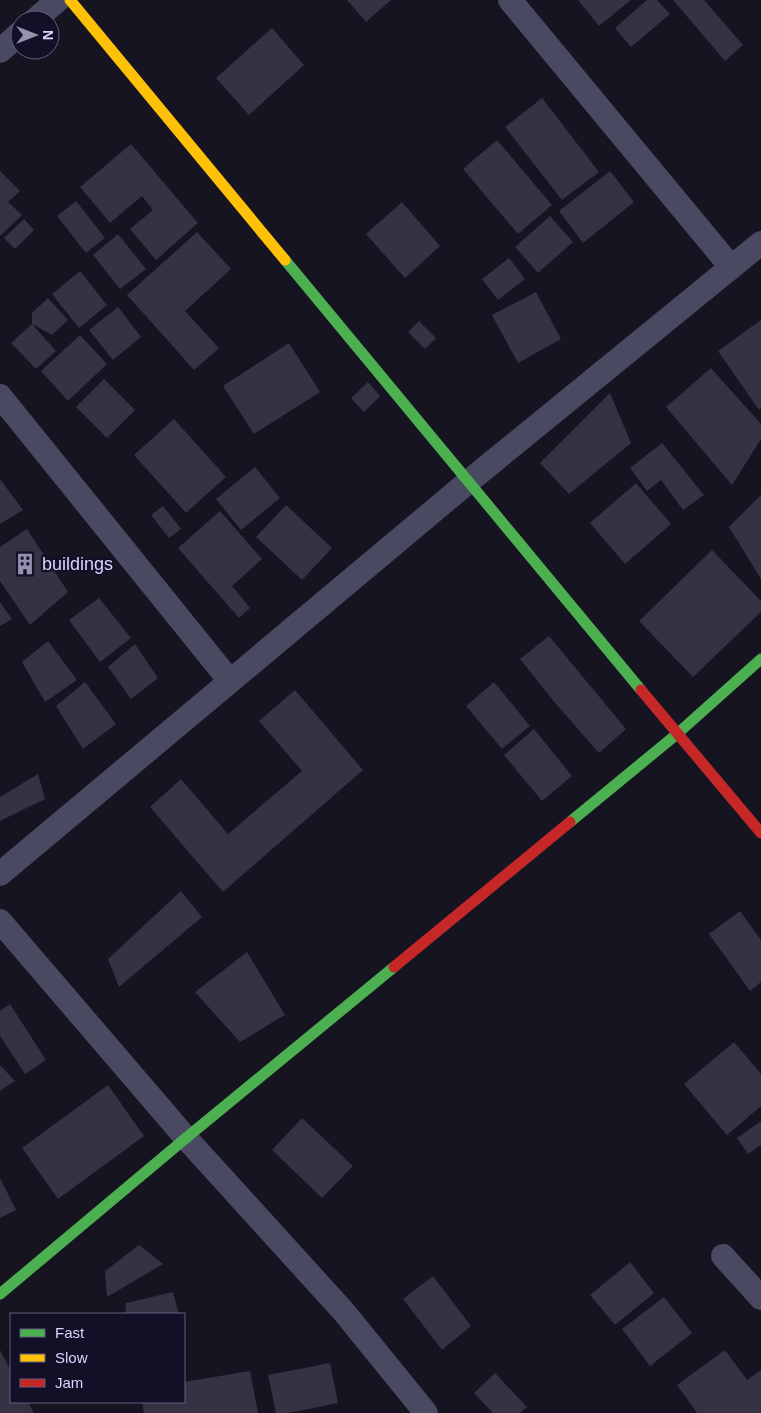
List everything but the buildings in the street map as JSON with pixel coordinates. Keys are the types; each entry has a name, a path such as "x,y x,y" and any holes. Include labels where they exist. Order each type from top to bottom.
{"street":[{"path":"46,10 58,0"},
{"path":"70,0 761,833"},
{"path":"510,0 731,267"},
{"path":"0,50 10,42"},
{"path":"0,874 468,482 761,242"},
{"path":"0,396 230,681"},
{"path":"0,1294 186,1138 677,734 761,659"},
{"path":"0,921 186,1138 344,1312 426,1413"},
{"path":"723,1256 761,1298"}],"traffic: fast":[{"path":"285,260 641,690"},
{"path":"570,822 677,734 761,659"},
{"path":"0,1294 394,967"}],"traffic: slow":[{"path":"70,0 285,260"}],"traffic: jam":[{"path":"641,690 761,833"},
{"path":"394,967 570,822"}],"place":[{"name":"buildings","path":"25,564"}]}
